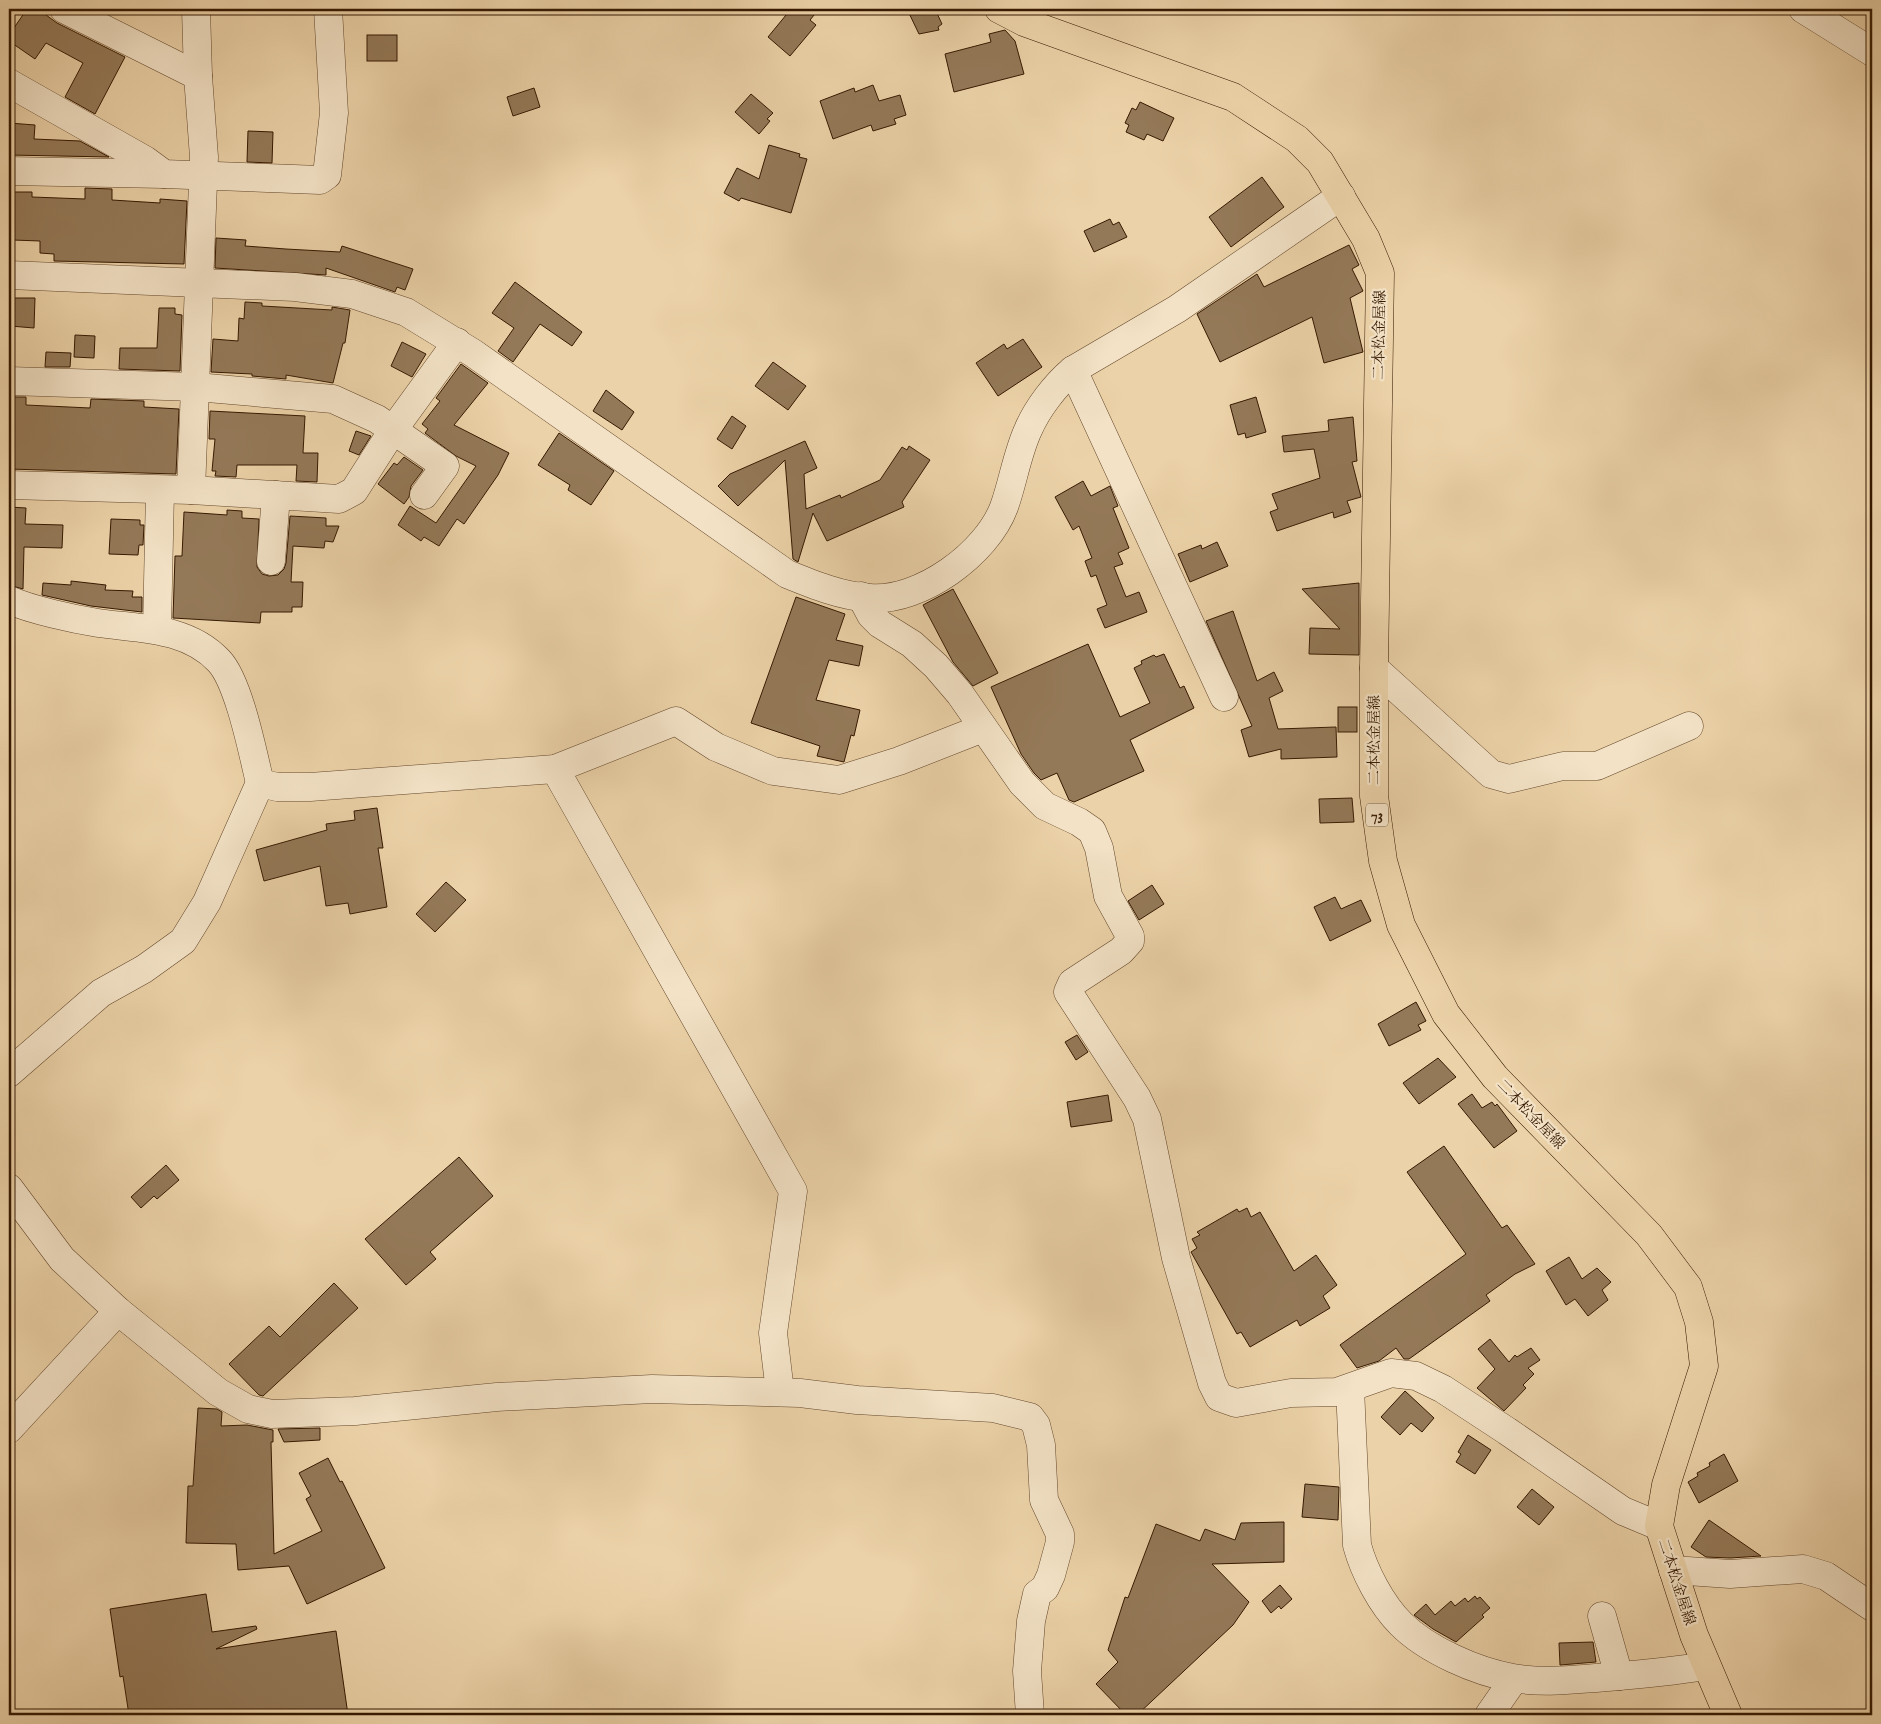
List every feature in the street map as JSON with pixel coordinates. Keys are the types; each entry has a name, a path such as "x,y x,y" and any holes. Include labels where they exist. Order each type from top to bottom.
{"main road":[{"name":"二本松金屋線","path":"999,9 1024,22 1233,97 1297,139 1320,162 1366,238 1380,273 1374,796 1383,862 1401,925 1446,1014 1495,1077 1649,1235 1688,1287 1699,1322 1704,1366 1666,1485 1659,1526 1706,1666 1728,1715"}],"street":[{"path":"64,9 198,76"},
{"path":"191,490 204,157 198,76 196,9"},
{"path":"9,171 320,180 327,175 334,113 328,9"},
{"path":"1803,9 1872,52"},
{"path":"9,83 137,155 164,174"},
{"path":"9,275 295,287 352,294 406,312 457,342 787,574 842,594 871,598 892,597 931,583 955,569 974,553 1003,509 1028,430 1047,398 1073,370 1177,309 1341,196"},
{"path":"9,485 160,491 191,490 339,499 354,491 393,430 457,342"},
{"path":"1073,370 1224,698"},
{"path":"9,381 196,387 333,399 357,408 445,466 424,495"},
{"path":"157,629 160,491"},
{"path":"271,561 276,495"},
{"path":"861,596 871,615 880,624 912,644 936,666 960,694 1022,783 1045,806 1079,822 1092,831 1099,848 1108,896 1130,936 1126,946 1072,983 1068,992 1137,1098 1147,1119 1176,1258 1216,1392 1226,1401 1236,1403 1291,1392 1337,1392 1380,1375 1401,1373 1416,1376 1442,1389 1623,1511 1659,1526"},
{"path":"9,600 96,623 157,629 192,642 220,662 229,677 247,725 260,784 207,902 183,941 144,968 101,993 9,1073"},
{"path":"1374,668 1490,774 1509,778 1563,766 1597,766 1689,726"},
{"path":"260,784 277,787 310,787 555,769 676,720 716,747 773,771 839,780 899,761 983,728"},
{"path":"555,769 793,1192 773,1333 780,1392"},
{"path":"9,1188 62,1259 118,1311 218,1392 248,1409 272,1414 355,1410 497,1397 652,1389 780,1392 857,1400 993,1408 1030,1417 1036,1425 1041,1445 1044,1500 1060,1534 1060,1542 1051,1575 1044,1588 1037,1594 1031,1621 1027,1671 1030,1715"},
{"path":"9,1429 118,1311"},
{"path":"1350,1388 1356,1538 1365,1568 1389,1609 1402,1625 1455,1659 1491,1674 1514,1679 1554,1681 1659,1674 1706,1666"},
{"path":"1673,1570 1730,1574 1804,1569 1826,1576 1872,1606"},
{"path":"1602,1616 1619,1676"},
{"path":"1489,1715 1514,1679"}],"building":[{"path":"27,9 38,9 57,23 125,57 95,114 65,97 83,63 46,43 35,59 9,41 9,35"},
{"path":"791,9 819,9 810,20 816,25 790,56 768,37"},
{"path":"907,9 935,9 942,24 938,27 939,30 919,34"},
{"path":"1005,30 1015,41 1024,74 954,92 945,54 991,42 989,34"},
{"path":"367,35 397,35 397,61 367,61"},
{"path":"873,85 879,101 900,95 906,115 894,119 896,124 873,131 871,125 833,139 820,101 854,88 855,92"},
{"path":"534,88 540,107 513,116 507,97"},
{"path":"751,94 773,113 767,119 770,121 759,134 735,112"},
{"path":"1140,102 1174,118 1163,141 1147,134 1144,140 1126,132 1129,125 1125,123 1132,108 1136,110"},
{"path":"9,123 35,125 34,139 80,141 109,157 9,155"},
{"path":"248,131 273,132 272,163 247,162"},
{"path":"769,145 800,154 799,157 807,159 791,213 741,198 739,201 724,193 737,168 759,179"},
{"path":"1262,177 1284,207 1231,247 1209,217"},
{"path":"85,188 112,189 112,200 160,203 160,199 187,201 184,264 54,261 54,254 40,253 40,241 13,240 13,212 9,212 9,192 32,192 32,197 85,199"},
{"path":"1110,219 1113,225 1119,222 1127,237 1094,252 1084,231"},
{"path":"216,238 246,240 245,246 286,249 340,252 342,246 413,269 405,290 397,287 395,292 326,268 326,275 215,268"},
{"path":"1349,245 1359,265 1352,269 1363,291 1350,298 1363,352 1324,363 1312,317 1220,362 1197,314 1257,274 1264,287"},
{"path":"515,282 582,332 572,346 540,324 513,362 498,351 514,328 492,313"},
{"path":"11,298 35,298 34,328 10,326"},
{"path":"245,302 262,303 262,306 332,310 332,307 350,310 345,343 343,343 333,383 286,375 286,379 252,376 252,374 211,372 213,339 238,341 239,318 244,319"},
{"path":"159,308 175,308 175,314 182,315 180,371 119,369 120,348 157,348"},
{"path":"75,335 95,336 94,358 74,357"},
{"path":"1023,339 1042,367 998,396 976,363 1004,344 1007,349"},
{"path":"402,342 426,354 412,377 391,366"},
{"path":"46,352 71,353 70,367 45,367"},
{"path":"773,362 806,386 788,410 755,386"},
{"path":"461,364 488,383 454,425 509,453 498,475 464,524 457,519 439,546 424,537 421,541 398,525 410,506 436,523 476,466 456,456 425,433 428,429 422,424 440,401 436,398"},
{"path":"606,390 634,412 622,430 593,411"},
{"path":"9,397 26,397 26,405 90,408 91,399 144,401 144,407 179,409 176,474 9,469"},
{"path":"1256,397 1266,432 1246,438 1245,433 1238,435 1230,405"},
{"path":"210,411 305,416 303,453 318,453 317,482 296,481 297,465 237,465 236,477 215,476 216,471 212,471 215,439 209,439"},
{"path":"732,416 746,426 732,449 717,439"},
{"path":"1353,417 1357,461 1352,462 1361,497 1347,501 1351,512 1334,518 1333,512 1277,531 1270,512 1278,509 1272,494 1320,478 1314,449 1284,452 1282,436 1329,431 1328,420"},
{"path":"356,431 371,436 359,455 349,451"},
{"path":"559,433 614,471 591,505 568,490 570,485 538,465"},
{"path":"805,441 817,468 804,474 806,509 840,495 841,498 880,480 902,447 907,450 909,446 930,460 902,502 904,507 827,541 813,513 798,562 793,559 785,460 738,506 718,486 730,474"},
{"path":"404,457 423,470 411,486 409,497 404,504 378,484 394,463 397,465"},
{"path":"1083,481 1091,496 1110,486 1118,506 1113,508 1129,548 1118,553 1123,564 1114,567 1126,597 1139,592 1147,612 1105,628 1097,609 1107,605 1096,575 1091,577 1085,561 1092,558 1079,526 1073,530 1055,497"},
{"path":"9,507 26,508 25,524 63,525 62,548 24,547 23,589 9,585"},
{"path":"227,510 242,511 242,518 259,519 257,567 262,574 269,576 278,575 284,569 290,516 326,518 326,526 339,526 333,542 325,541 324,548 293,546 291,582 303,582 302,607 292,607 292,612 261,612 260,623 173,618 175,556 182,556 184,512 227,515"},
{"path":"111,519 140,520 140,525 144,525 143,545 139,545 138,555 109,554"},
{"path":"1217,542 1228,566 1190,582 1178,554 1201,545 1202,549"},
{"path":"71,581 106,585 105,590 133,591 132,597 142,597 142,612 91,606 42,595 43,583 71,585"},
{"path":"1359,583 1359,655 1309,654 1310,628 1340,629 1302,589"},
{"path":"953,589 998,673 973,686 953,662 923,605"},
{"path":"796,597 845,614 836,640 863,646 859,666 829,660 816,700 860,710 854,736 851,735 844,762 817,756 820,746 751,723"},
{"path":"1233,611 1257,681 1274,672 1283,691 1269,698 1278,729 1336,727 1337,757 1281,759 1281,749 1249,757 1241,730 1252,726 1206,621"},
{"path":"1088,644 1120,717 1150,703 1134,668 1142,664 1141,661 1154,655 1156,657 1164,654 1180,688 1184,686 1194,708 1130,740 1144,771 1074,802 1069,800 1057,773 1041,780 1034,773 1021,754 991,687"},
{"path":"1338,707 1357,707 1357,732 1338,732"},
{"path":"1352,798 1354,822 1320,823 1319,799"},
{"path":"377,808 383,848 378,848 387,907 350,914 348,903 326,906 320,866 264,881 256,850 327,830 326,824 355,820 354,811"},
{"path":"446,882 466,900 435,932 416,914"},
{"path":"1152,885 1164,904 1139,920 1128,901"},
{"path":"1335,897 1341,909 1361,900 1371,921 1330,941 1314,907"},
{"path":"1416,1002 1426,1021 1418,1025 1421,1030 1389,1046 1378,1024"},
{"path":"1077,1035 1088,1052 1076,1060 1065,1042"},
{"path":"1438,1058 1456,1077 1419,1104 1403,1083"},
{"path":"1472,1094 1482,1108 1492,1102 1495,1106 1497,1104 1517,1131 1494,1148 1458,1104"},
{"path":"1108,1095 1112,1121 1071,1127 1067,1102"},
{"path":"1444,1146 1502,1228 1507,1225 1535,1264 1515,1274 1486,1295 1490,1301 1409,1359 1404,1359 1396,1348 1379,1361 1357,1368 1340,1345 1466,1254 1407,1172"},
{"path":"459,1157 493,1196 430,1252 436,1259 406,1285 365,1239"},
{"path":"166,1165 179,1180 157,1199 154,1196 141,1208 131,1197"},
{"path":"1247,1208 1251,1217 1260,1212 1294,1271 1316,1255 1337,1285 1323,1296 1330,1308 1300,1326 1297,1320 1250,1347 1241,1332 1237,1334 1191,1252 1197,1248 1192,1239 1200,1235 1197,1232 1237,1209 1239,1212"},
{"path":"1569,1257 1582,1279 1597,1268 1611,1282 1602,1290 1608,1300 1588,1316 1575,1299 1566,1305 1546,1271"},
{"path":"334,1283 358,1308 263,1396 259,1395 229,1364 269,1326 280,1337"},
{"path":"1490,1339 1509,1362 1515,1355 1517,1357 1531,1348 1540,1360 1528,1368 1534,1374 1523,1385 1526,1388 1504,1411 1477,1388 1495,1369 1478,1349"},
{"path":"1405,1391 1434,1418 1422,1432 1411,1423 1400,1435 1381,1417"},
{"path":"198,1408 217,1409 222,1412 221,1426 247,1425 273,1430 273,1442 271,1442 274,1554 322,1531 306,1499 311,1496 299,1473 328,1458 340,1482 342,1481 385,1568 307,1604 289,1566 238,1570 236,1544 186,1543 188,1486 193,1486"},
{"path":"320,1428 320,1440 284,1442 278,1429"},
{"path":"1468,1435 1491,1450 1475,1474 1456,1462 1461,1454 1458,1452"},
{"path":"1724,1454 1738,1481 1699,1503 1688,1482 1698,1476 1697,1473 1710,1466 1709,1463"},
{"path":"1305,1484 1339,1487 1338,1520 1302,1517"},
{"path":"1532,1489 1554,1507 1539,1525 1517,1507"},
{"path":"1709,1520 1761,1556 1706,1557 1691,1547"},
{"path":"1284,1522 1284,1562 1212,1564 1249,1602 1233,1625 1137,1715 1126,1715 1096,1684 1118,1662 1108,1650 1125,1597 1128,1598 1156,1524 1200,1541 1205,1529 1235,1540 1241,1523"},
{"path":"1280,1585 1292,1599 1281,1609 1279,1606 1271,1613 1262,1601"},
{"path":"206,1594 212,1632 256,1626 257,1629 216,1649 336,1631 348,1715 129,1715 123,1676 120,1677 110,1609"},
{"path":"1475,1596 1477,1599 1480,1597 1490,1608 1482,1615 1484,1617 1456,1642 1433,1629 1414,1615 1426,1604 1435,1615 1451,1601 1455,1606 1465,1598 1468,1602"},
{"path":"1593,1642 1596,1662 1560,1665 1559,1643"}]}
